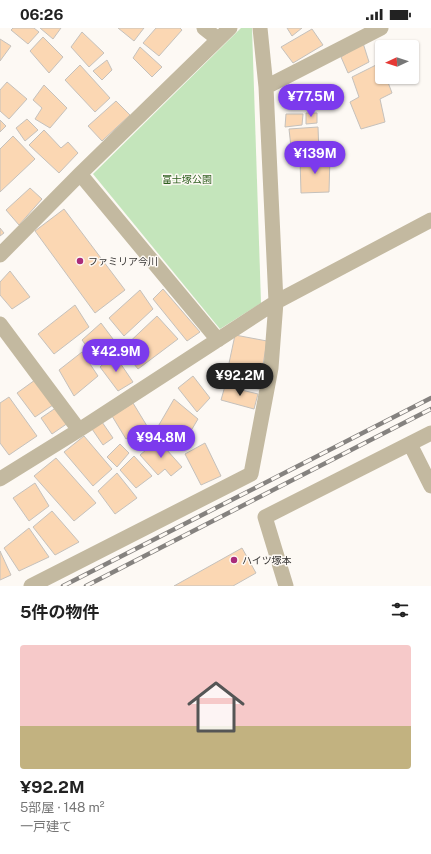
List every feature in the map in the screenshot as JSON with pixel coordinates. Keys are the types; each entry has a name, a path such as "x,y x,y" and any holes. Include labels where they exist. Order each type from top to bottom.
{"street":[{"path":"204,28 218,39"},
{"path":"0,255 80,174 230,28"},
{"path":"31,586 251,474 271,368 276,302 266,87 260,28"},
{"path":"266,87 381,28"},
{"path":"80,174 218,340"},
{"path":"0,479 79,430 276,302 431,220"},
{"path":"0,324 79,430"},
{"path":"286,586 265,517 431,432"},
{"path":"410,444 431,486"}],"green space":[{"name":"富士塚公園","path":"241,28 252,28 261,303 220,329 93,174"}],"building":[{"path":"13,28 34,28 39,32 28,44 11,30"},
{"path":"40,28 61,28 53,39"},
{"path":"118,28 144,28 134,41"},
{"path":"156,28 180,28 182,30 159,56 143,43"},
{"path":"287,28 302,28 292,36"},
{"path":"312,29 323,45 293,63 281,47"},
{"path":"82,32 104,53 89,67 71,47"},
{"path":"43,37 63,57 49,73 30,51"},
{"path":"0,39 11,46 0,61"},
{"path":"363,43 369,62 348,73 341,57"},
{"path":"140,47 162,67 152,77 133,58"},
{"path":"107,60 112,70 102,80 93,71"},
{"path":"80,65 110,98 95,112 65,80"},
{"path":"375,66 375,84 389,84 392,93 380,99 385,122 361,129 350,102 359,97 352,77"},
{"path":"7,82 27,99 9,119 0,111 0,90"},
{"path":"44,85 67,108 50,128 35,119 42,108 33,100"},
{"path":"116,101 130,115 102,141 88,126"},
{"path":"306,113 317,113 317,123 306,124"},
{"path":"286,114 303,114 302,125 285,127"},
{"path":"27,119 38,130 25,141 16,128"},
{"path":"0,120 6,126 0,132"},
{"path":"318,127 319,153 292,156 289,129"},
{"path":"44,130 61,148 68,142 78,153 59,173 29,145"},
{"path":"13,136 35,159 0,192 0,149"},
{"path":"330,156 329,192 301,193 300,159"},
{"path":"30,188 42,199 19,225 6,210"},
{"name":"ファミリア今川","path":"64,209 125,290 95,313 35,231"},
{"path":"0,228 4,233 0,236"},
{"path":"10,271 30,297 12,309 0,295 0,282"},
{"path":"163,289 200,332 187,341 153,299"},
{"path":"140,290 153,309 124,336 109,318"},
{"path":"75,305 89,327 54,354 38,334"},
{"path":"157,316 178,339 138,369 122,349"},
{"path":"101,323 116,343 96,359 82,340"},
{"path":"235,335 267,341 259,389 225,382"},
{"path":"82,352 98,376 74,396 59,370"},
{"path":"114,354 133,382 118,391 100,367"},
{"path":"193,376 210,398 197,412 178,388"},
{"path":"35,380 53,405 35,417 17,393"},
{"path":"225,386 258,394 254,409 221,400"},
{"path":"9,397 37,436 9,455 0,443 0,403"},
{"path":"174,399 198,419 179,451 156,430"},
{"path":"133,403 147,426 126,439 112,416"},
{"path":"57,407 68,423 52,434 41,418"},
{"path":"102,422 113,438 103,445 92,429"},
{"path":"84,436 112,469 93,486 64,452"},
{"path":"158,440 182,467 171,476 165,469 158,475 140,455"},
{"path":"205,443 221,476 201,485 185,454"},
{"path":"120,444 129,453 117,467 107,457"},
{"path":"134,456 152,476 136,488 120,470"},
{"path":"56,458 96,503 74,521 34,476"},
{"path":"117,473 137,498 115,514 98,491"},
{"path":"35,483 49,506 29,521 13,498"},
{"path":"52,511 79,542 55,555 33,527"},
{"path":"29,528 49,557 19,571 4,548"},
{"name":"ハイツ塚本","path":"242,548 256,573 233,586 174,586"},
{"path":"0,551 11,575 0,580"}],"railway":[{"path":"63,586 431,398"},
{"path":"86,586 431,409"}],"place":[{"name":"ファミリア今川","path":"80,261"},
{"name":"ハイツ塚本","path":"234,560"}]}
